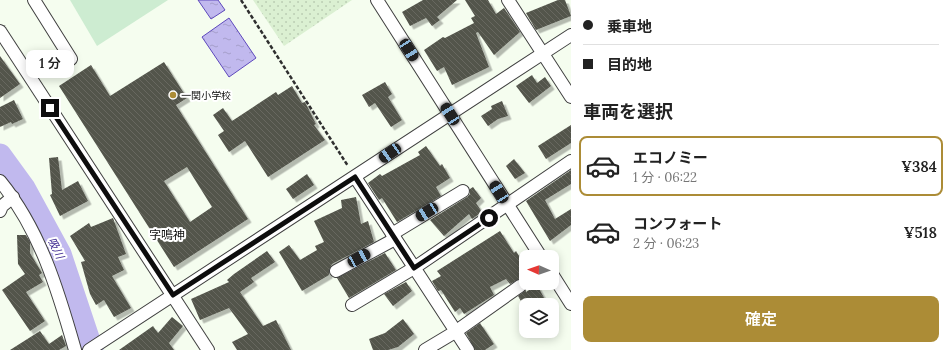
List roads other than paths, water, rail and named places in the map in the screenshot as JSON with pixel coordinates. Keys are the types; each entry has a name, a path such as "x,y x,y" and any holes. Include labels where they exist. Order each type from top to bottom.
{"street":[{"path":"34,0 71,59"},
{"path":"377,0 537,250"},
{"path":"508,0 571,97"},
{"path":"0,31 208,350"},
{"path":"93,348 571,35"},
{"path":"352,305 414,268 571,161"},
{"path":"355,177 468,350"},
{"path":"0,181 13,197 37,238 60,296 75,350"},
{"path":"336,271 463,191"},
{"path":"0,211 2,206 13,197"},
{"path":"559,285 571,304"},
{"path":"425,350 455,332 519,287"}],"water":[{"path":"198,0 218,0 225,10 211,19"},
{"path":"229,18 256,58 229,77 202,37"}],"waterway":[{"name":"吸川","path":"0,155 24,188 60,254 92,350"}],"place":[{"name":"一関小学校","path":"173,95"}],"district":[{"name":"字鳴神","path":"167,234"}]}
